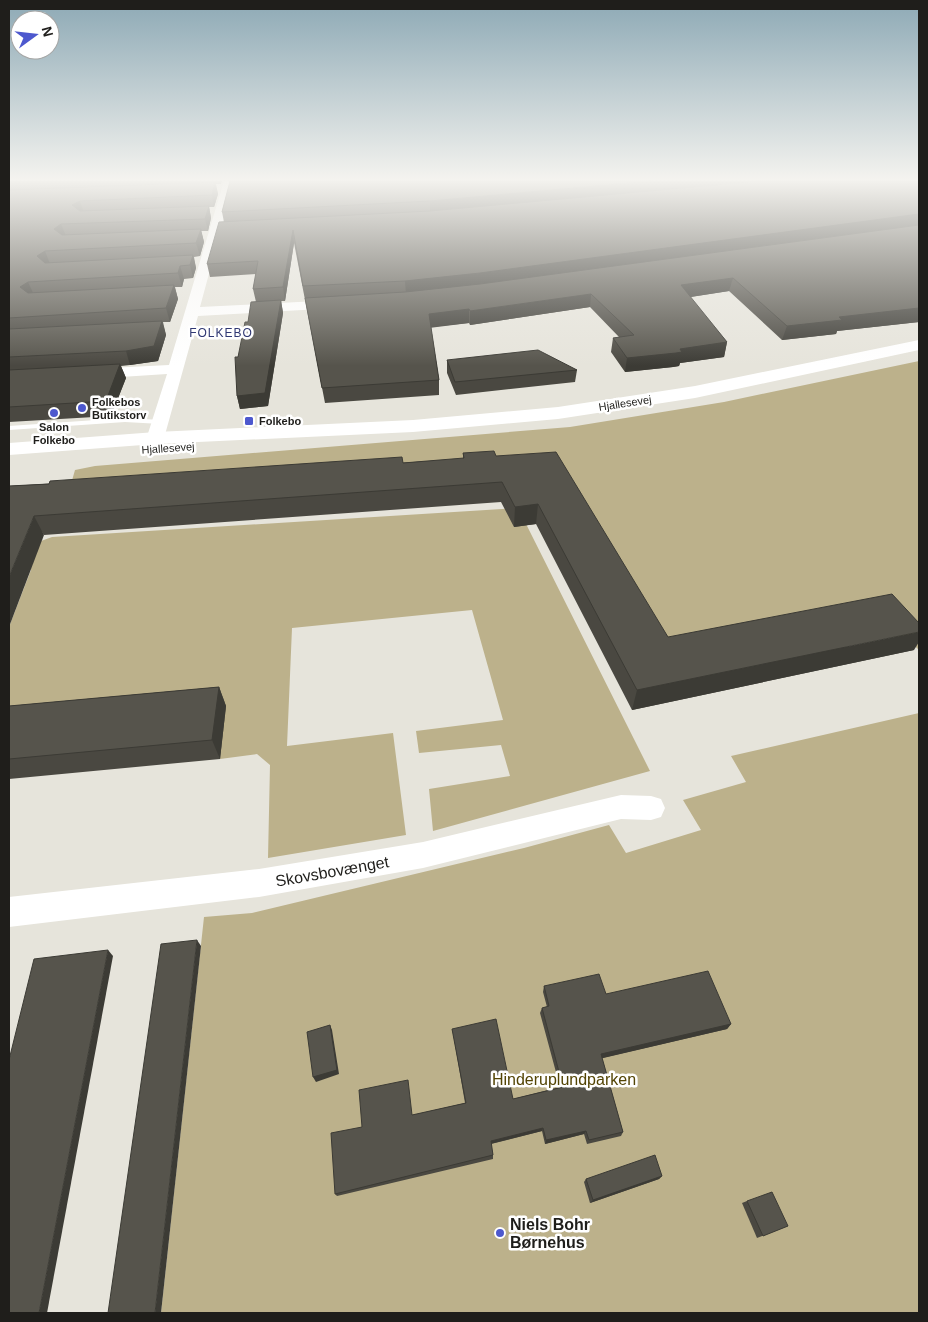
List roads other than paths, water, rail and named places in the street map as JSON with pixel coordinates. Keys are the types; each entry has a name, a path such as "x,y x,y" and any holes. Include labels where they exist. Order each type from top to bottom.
{"main road":[{"name":"Hjallesevej","path":"9,449 156,436 270,440 327,432 558,413 695,392 919,345"},
{"name":"Hjallesevej","path":"9,461 156,436"}],"street":[{"path":"156,436 192,312 193,293 201,263 210,243"},
{"path":"192,312 349,303"},
{"path":"168,328 188,327"},
{"path":"78,374 176,369"},
{"name":"Skovsbovænget","path":"9,912 238,887 423,854 621,807 650,808"}],"lane":[{"path":"9,428 125,420 156,436"}],"place":[{"name":"Folkebos Butikstorv","path":"82,408"},
{"name":"Salon Folkebo","path":"54,413"},
{"name":"Folkebo","path":"249,421"},
{"name":"Niels Bohr Børnehus","path":"500,1233"}],"district":[{"name":"FOLKEBO","path":"221,333"}],"park label":[{"name":"Hinderuplundparken","path":"564,1079"}]}
